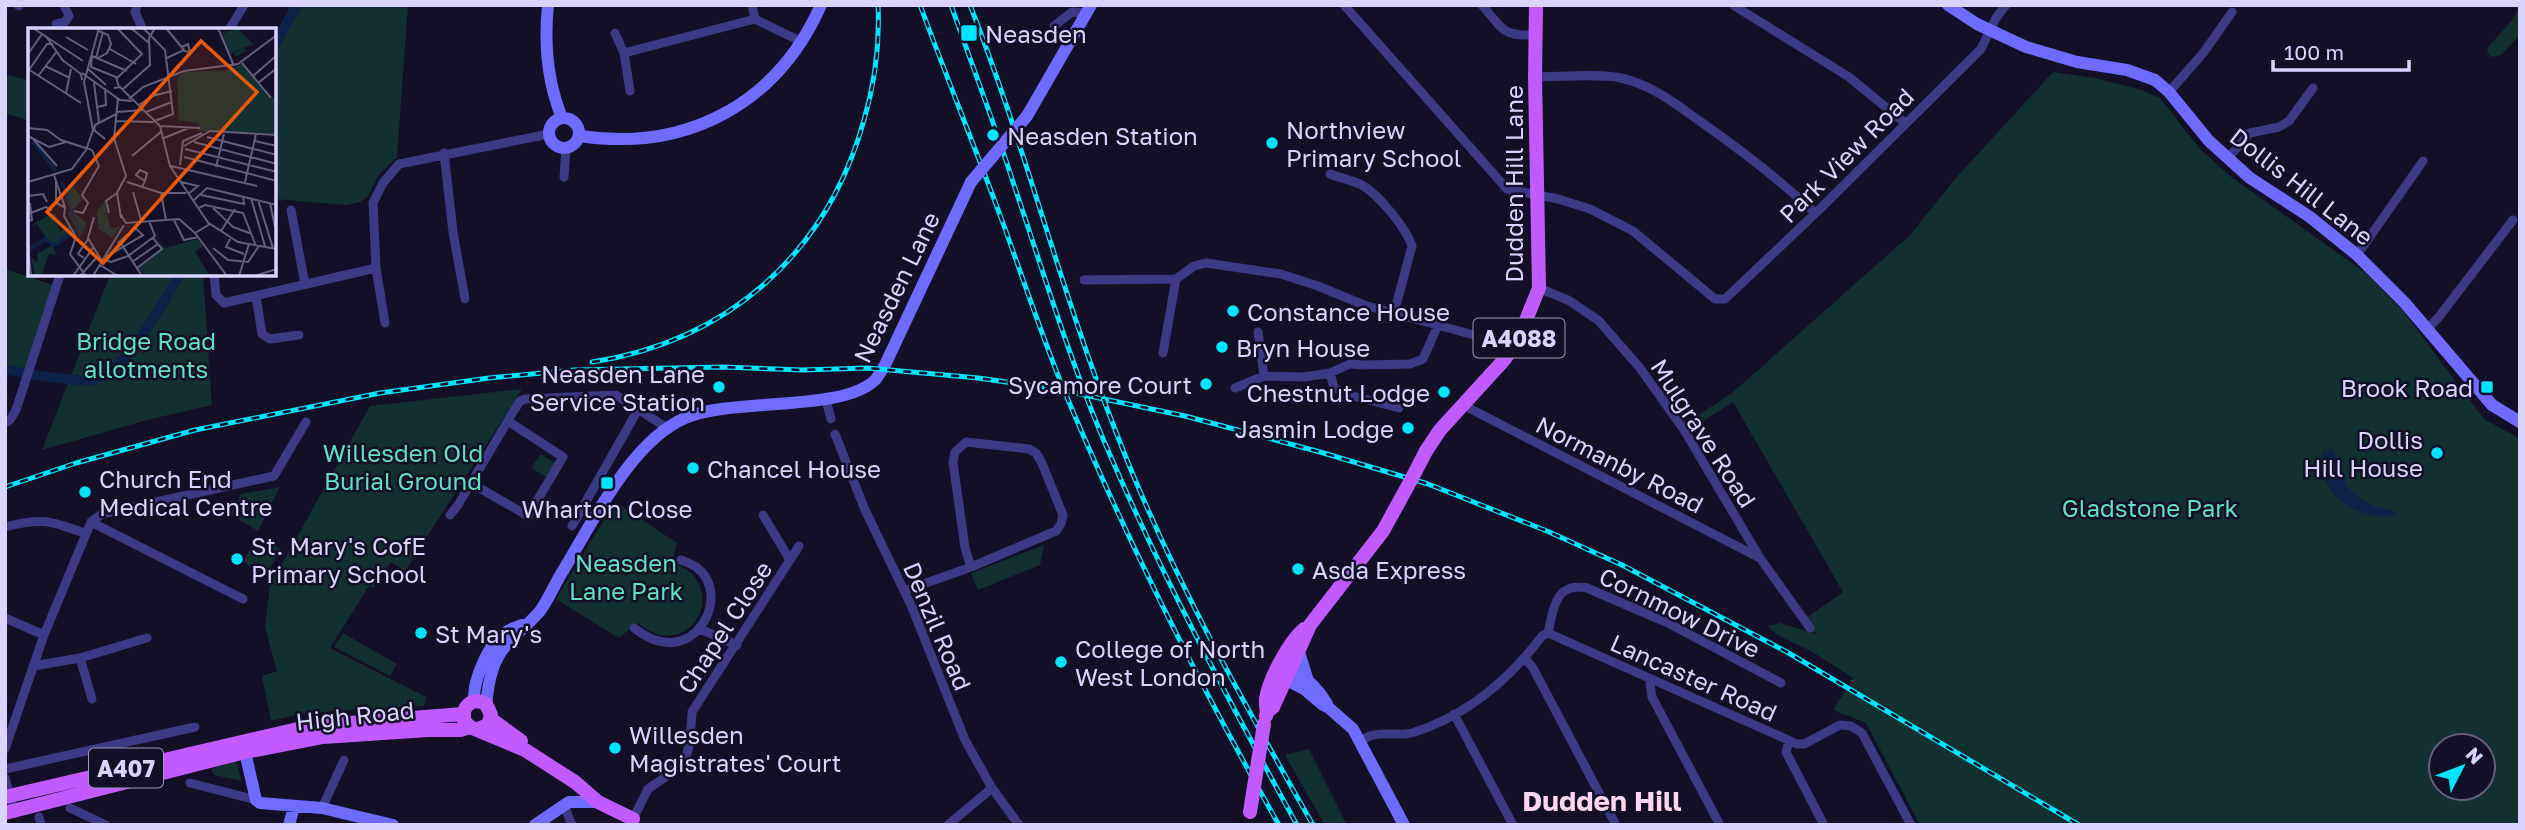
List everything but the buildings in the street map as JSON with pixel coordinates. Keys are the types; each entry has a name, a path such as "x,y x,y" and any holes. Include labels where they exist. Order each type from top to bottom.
{"main road":[{"path":"548,5 545,41 553,97 562,118"},
{"path":"580,136 609,140 639,138 690,128 718,117 740,105 768,83 787,63 802,42 821,5"},
{"name":"Dudden Hill Lane","path":"1249,818 1269,712 1265,702 1298,652 1310,625 1383,531 1440,430 1514,346 1539,288 1536,5"},
{"name":"Dollis Hill Lane","path":"1948,5 2026,47 2077,62 2127,70 2155,80 2209,141 2250,178 2310,217 2357,255 2427,329 2492,405 2520,422"},
{"name":"Neasden Lane","path":"484,708 473,694 481,669 492,649 506,632 525,624 540,611 600,508 640,452 667,428 705,411 743,405 825,400 857,390 874,380 885,366 971,182 1027,116 1088,9"},
{"path":"562,118 573,121 580,136 576,143 565,149 555,146 549,134 550,126 562,118"},
{"name":"Dudden Hill Lane","path":"1284,674 1278,666 1290,645 1302,630 1310,625"},
{"path":"1298,652 1308,681 1322,695 1329,708"},
{"path":"1284,674 1308,681"},
{"path":"1284,674 1353,729 1404,825"},
{"path":"1269,712 1284,695 1309,695"},
{"path":"467,705 484,708 485,727 470,723 467,705"},
{"name":"High Road","path":"484,708 635,822"},
{"name":"High Road","path":"244,747 323,737 460,730 470,723 525,750 584,786 598,802 635,822"},
{"path":"244,747 256,800 260,803 322,808 393,825"},
{"name":"A407","path":"9,804 244,747"},
{"path":"535,825 567,804 584,786"},
{"path":"567,804 598,802"},
{"path":"289,825 293,807"}],"street":[{"path":"56,24 65,22 69,16 64,5"},
{"path":"137,5 135,12 142,28"},
{"path":"230,28 244,5"},
{"path":"751,5 755,19"},
{"path":"1344,5 1507,189 1538,195"},
{"path":"1482,5 1507,33 1536,34"},
{"path":"1733,5 1849,76 1905,123"},
{"name":"Park View Road","path":"1538,195 1590,209 1633,230 1716,299 1726,299 1981,49 2006,5"},
{"path":"1054,26 1072,12 1088,9"},
{"path":"2168,92 2204,51 2232,12"},
{"path":"624,54 755,19 802,42"},
{"path":"615,33 624,54 630,92"},
{"path":"1535,77 1619,78 1644,85 1666,97 1742,152 1815,213"},
{"path":"2228,158 2250,133 2284,125 2314,88"},
{"path":"385,323 376,268 373,203 383,183 399,164 549,134"},
{"path":"564,177 565,149"},
{"path":"444,153 453,232 465,299"},
{"path":"2357,255 2423,161"},
{"path":"1330,174 1360,184 1372,192 1408,236 1412,246 1394,313"},
{"path":"291,210 305,284"},
{"path":"2427,329 2513,219"},
{"path":"1084,280 1176,279 1194,266 1206,264 1281,274 1364,305 1514,346"},
{"path":"214,276 216,295 224,303 376,268"},
{"path":"5,423 16,410 60,276"},
{"path":"1163,353 1176,279"},
{"name":"Mulgrave Road","path":"1539,288 1570,301 1589,314 1622,346 1684,430 1760,558 1810,628"},
{"path":"256,296 262,334 270,339 299,335"},
{"path":"1235,388 1264,376 1304,377 1330,373 1350,363 1364,366 1410,364 1423,359 1438,325"},
{"path":"1258,332 1264,376"},
{"path":"1330,373 1334,388 1377,404 1399,408"},
{"path":"450,515 520,401 616,395 667,428"},
{"path":"825,400 831,419"},
{"name":"Normanby Road","path":"1463,405 1760,558"},
{"path":"572,526 639,408"},
{"path":"471,483 528,516 563,457 508,421"},
{"path":"5,749 7,735 44,635 84,533 91,522 102,514 274,476 306,422"},
{"name":"Denzil Road","path":"835,435 865,510 904,591 965,740 992,788 1019,825"},
{"path":"904,591 971,567 1056,531 1063,515 1036,453 1021,447 966,442 955,452 953,462 965,548 971,567"},
{"name":"Chapel Close","path":"763,515 790,560"},
{"path":"5,527 40,520 55,522 84,533"},
{"path":"91,522 243,599"},
{"name":"Chapel Close","path":"635,822 648,789 664,778 685,757 690,742 692,712 799,546"},
{"path":"634,628 651,639 667,644 679,642 700,629 710,609 708,586 697,568 681,560"},
{"name":"Cornmow Drive","path":"1548,633 1553,608 1561,594 1569,588 1579,586 1668,624 1781,683"},
{"path":"5,618 44,635"},
{"path":"700,629 737,645"},
{"path":"1359,741 1374,734 1409,734 1454,714 1494,688 1525,658 1542,636 1548,633"},
{"name":"Lancaster Road","path":"1548,633 1789,741 1804,744 1843,724 1858,729 1911,825"},
{"path":"33,666 80,658 147,638"},
{"path":"80,658 92,699"},
{"path":"1525,658 1533,668 1616,825"},
{"path":"1652,679 1652,697 1720,825"},
{"path":"1454,714 1513,825"},
{"path":"5,769 195,727"},
{"path":"1789,741 1786,752 1824,825"},
{"path":"322,808 344,760"},
{"path":"5,778 9,804"},
{"path":"190,783 256,800"},
{"path":"948,825 992,788"},
{"path":"567,804 572,825"},
{"path":"70,808 106,825"}],"green space":[{"path":"301,5 408,5 397,157 379,175 368,196 360,202 347,205 276,199 276,49"},
{"path":"2520,5 2520,35 2501,55 2491,57 2487,51 2489,46 2513,19"},
{"name":"Gladstone Park","path":"2053,72 2095,78 2142,90 2160,98 2200,149 2230,176 2367,274 2403,311 2484,419 2520,439 2520,825 1920,825 1866,723 1833,710 1853,678 1811,651 1777,635 1768,626 1780,623 1818,635 1809,627 1806,618 1843,592 1733,402 1692,428 1688,422 1732,393 1910,235 1955,179"},
{"path":"8,75 28,80 28,120 5,113 5,85"},
{"path":"5,269 53,285 25,374 5,372"},
{"name":"Bridge Road allotments","path":"110,276 203,276 212,405 147,420 42,450"},
{"name":"Willesden Old Burial Ground","path":"522,389 405,571 391,562 373,588 369,586 330,648 426,697 424,706 305,713 271,721 262,676 277,671 265,627 270,585 370,406"},
{"path":"541,454 555,463 546,477 531,468"},
{"path":"280,487 258,531 230,514 241,494"},
{"name":"Neasden Lane Park","path":"615,502 677,543 672,563 690,572 699,584 702,607 698,618 682,632 657,634 637,623 619,638 556,599"},
{"path":"267,541 281,549 266,575 243,562 252,545 261,550"},
{"path":"1044,545 1040,565 978,590 971,573"},
{"path":"343,633 397,664 390,676 334,647"},
{"path":"1309,749 1347,825 1325,825 1285,755"},
{"path":"236,761 242,781 214,775 211,769"}],"water":[{"path":"2332,448 2346,485 2355,495 2373,506 2391,510 2397,515 2376,516 2365,513 2354,509 2336,496 2324,478 2322,468 2323,451"}],"waterway":[{"path":"276,42 297,5"},
{"path":"5,369 66,379 96,379 109,371 133,348 179,276"}],"railway":[{"path":"592,362 641,351 687,334 728,312 765,283 798,250 825,211 847,168 864,120 876,63 878,5"},
{"path":"920,5 1053,363 1085,440 1163,607 1279,825"},
{"path":"951,5 1068,346 1104,441 1171,587 1297,825"},
{"path":"970,5 1008,111 1096,379 1137,484 1207,632 1313,825"},
{"path":"5,487 76,463 195,430 380,393 574,370 868,368 978,378 1056,389 1185,416 1320,452 1428,484 1547,531 1622,565 1787,652 2079,825"}],"place":[{"name":"Neasden","path":"969,33"},
{"name":"Neasden Station","path":"993,135"},
{"name":"Northview Primary School","path":"1272,143"},
{"name":"Constance House","path":"1233,311"},
{"name":"Bryn House","path":"1222,347"},
{"name":"Sycamore Court","path":"1206,384"},
{"name":"Neasden Lane Service Station","path":"719,387"},
{"name":"Brook Road","path":"2487,387"},
{"name":"Chestnut Lodge","path":"1444,392"},
{"name":"Jasmin Lodge","path":"1408,428"},
{"name":"Dollis Hill House","path":"2437,453"},
{"name":"Chancel House","path":"693,468"},
{"name":"Wharton Close","path":"607,483"},
{"name":"Church End Medical Centre","path":"85,492"},
{"name":"St. Mary's CofE Primary School","path":"237,559"},
{"name":"Asda Express","path":"1298,569"},
{"name":"St Mary's","path":"421,633"},
{"name":"College of North West London","path":"1061,662"},
{"name":"Willesden Magistrates' Court","path":"615,748"}],"district":[{"name":"Dudden Hill","path":"1602,800"}]}
